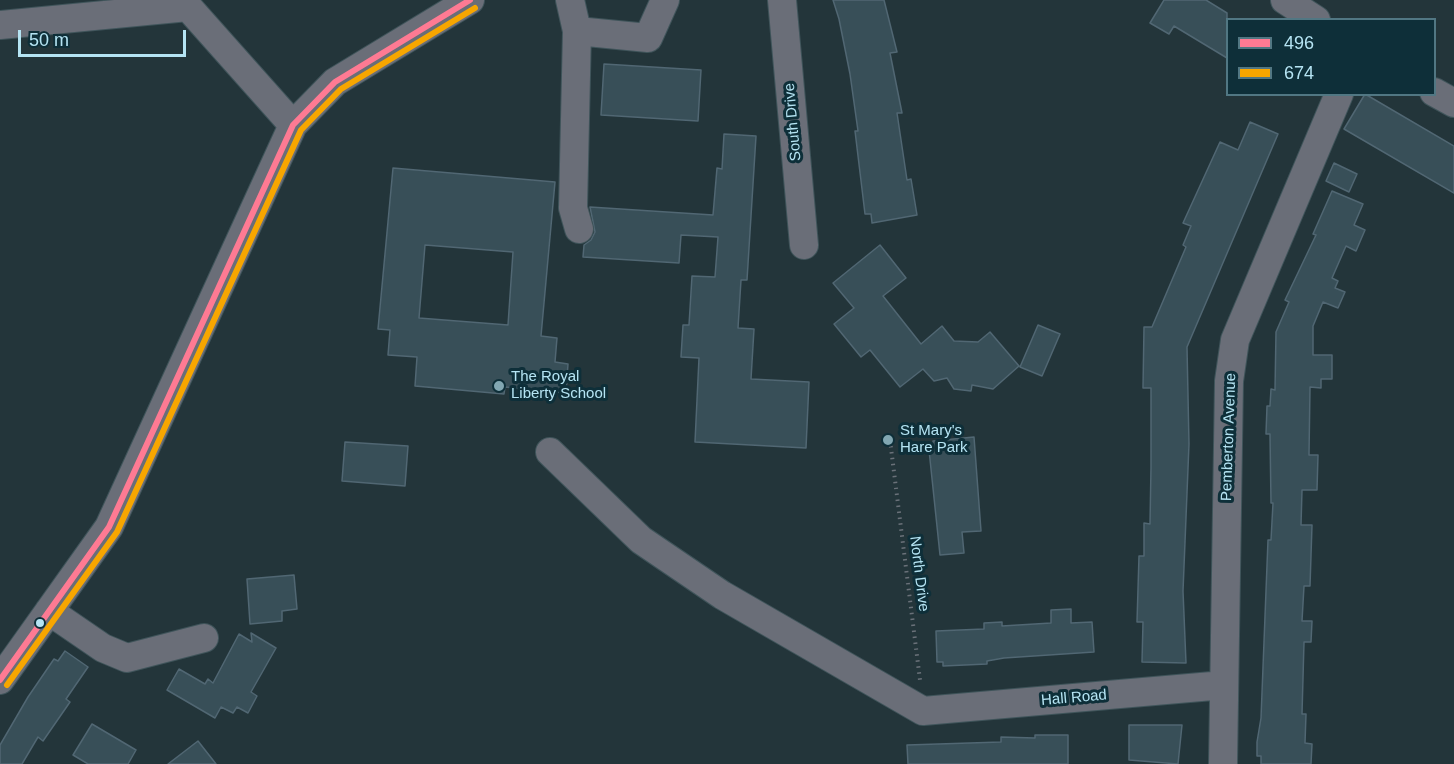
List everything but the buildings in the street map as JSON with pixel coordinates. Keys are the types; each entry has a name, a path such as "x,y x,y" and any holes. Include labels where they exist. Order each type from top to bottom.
{"street":[{"path":"0,680 109,527 293,125 335,82 470,0"},
{"path":"570,0 577,31 573,207 579,229"},
{"path":"577,31 648,38 665,0"},
{"name":"South Drive","path":"782,0 804,245"},
{"path":"1285,0 1313,18"},
{"path":"0,25 190,4 293,125"},
{"path":"1436,93 1454,103"},
{"name":"Pemberton Avenue","path":"1223,764 1229,381 1235,340 1338,96"},
{"path":"550,452 641,540 722,594 924,711"},
{"path":"49,610 103,648 127,658 204,638"},
{"name":"Hall Road","path":"924,711 1224,685"}],"path":[{"name":"North Drive","path":"890,440 924,711"}],"transit line":[{"name":"496","path":"0,680 109,527 293,125 335,82 470,0"},
{"name":"674","path":"7,685 117,532 301,130 341,89 475,8"}],"place":[{"name":"The Royal Liberty School","path":"499,386"},
{"name":"St Mary's Hare Park","path":"888,440"}]}
